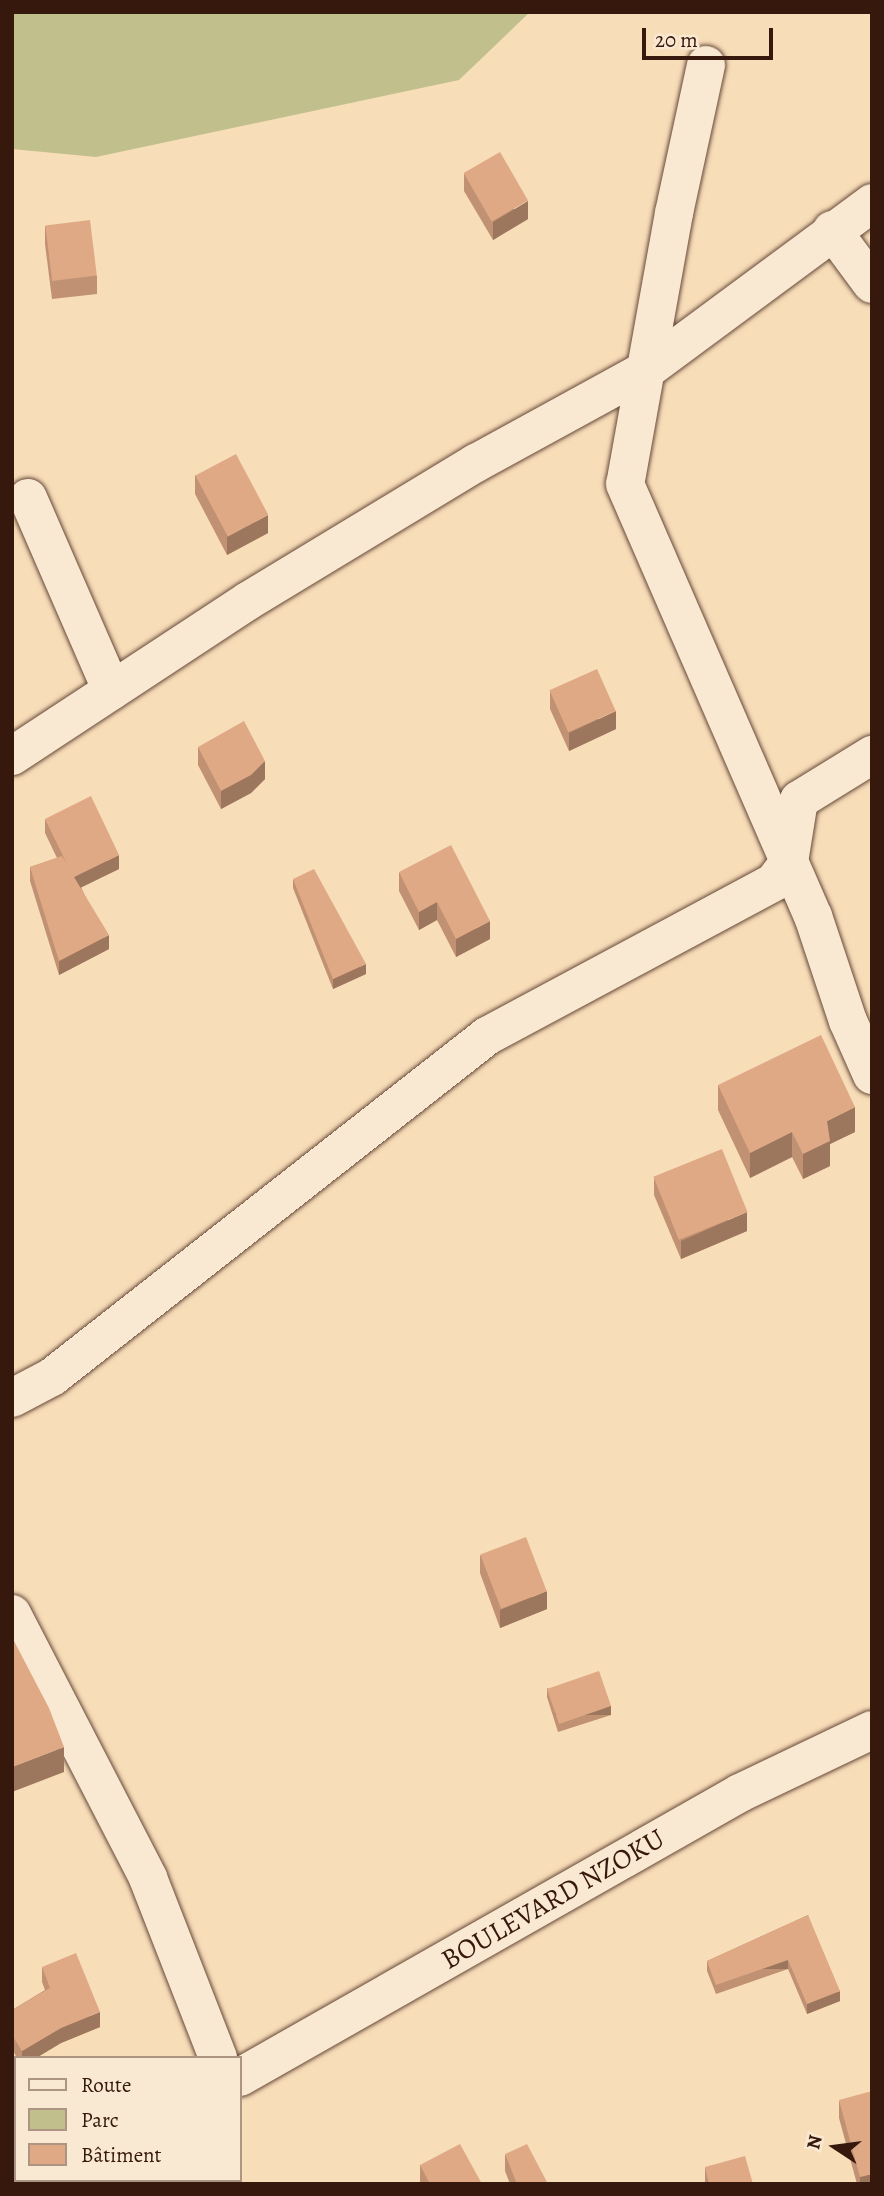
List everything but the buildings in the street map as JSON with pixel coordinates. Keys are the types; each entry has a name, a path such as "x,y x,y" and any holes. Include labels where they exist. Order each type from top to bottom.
{"street":[{"path":"706,65 674,213 648,369 625,484 813,916 848,1021 872,1075"},
{"path":"12,756 248,601 476,463 648,369 832,230 872,203"},
{"path":"832,230 872,284"},
{"path":"27,498 112,691"},
{"path":"12,1398 52,1377 487,1037 774,882 789,862 799,800 872,755"},
{"path":"12,1614 148,1878 217,2056"},
{"name":"BOULEVARD NZOKU","path":"242,2076 740,1793 872,1730"}],"green space":[{"path":"12,12 530,12 459,80 96,157 12,149"}]}
